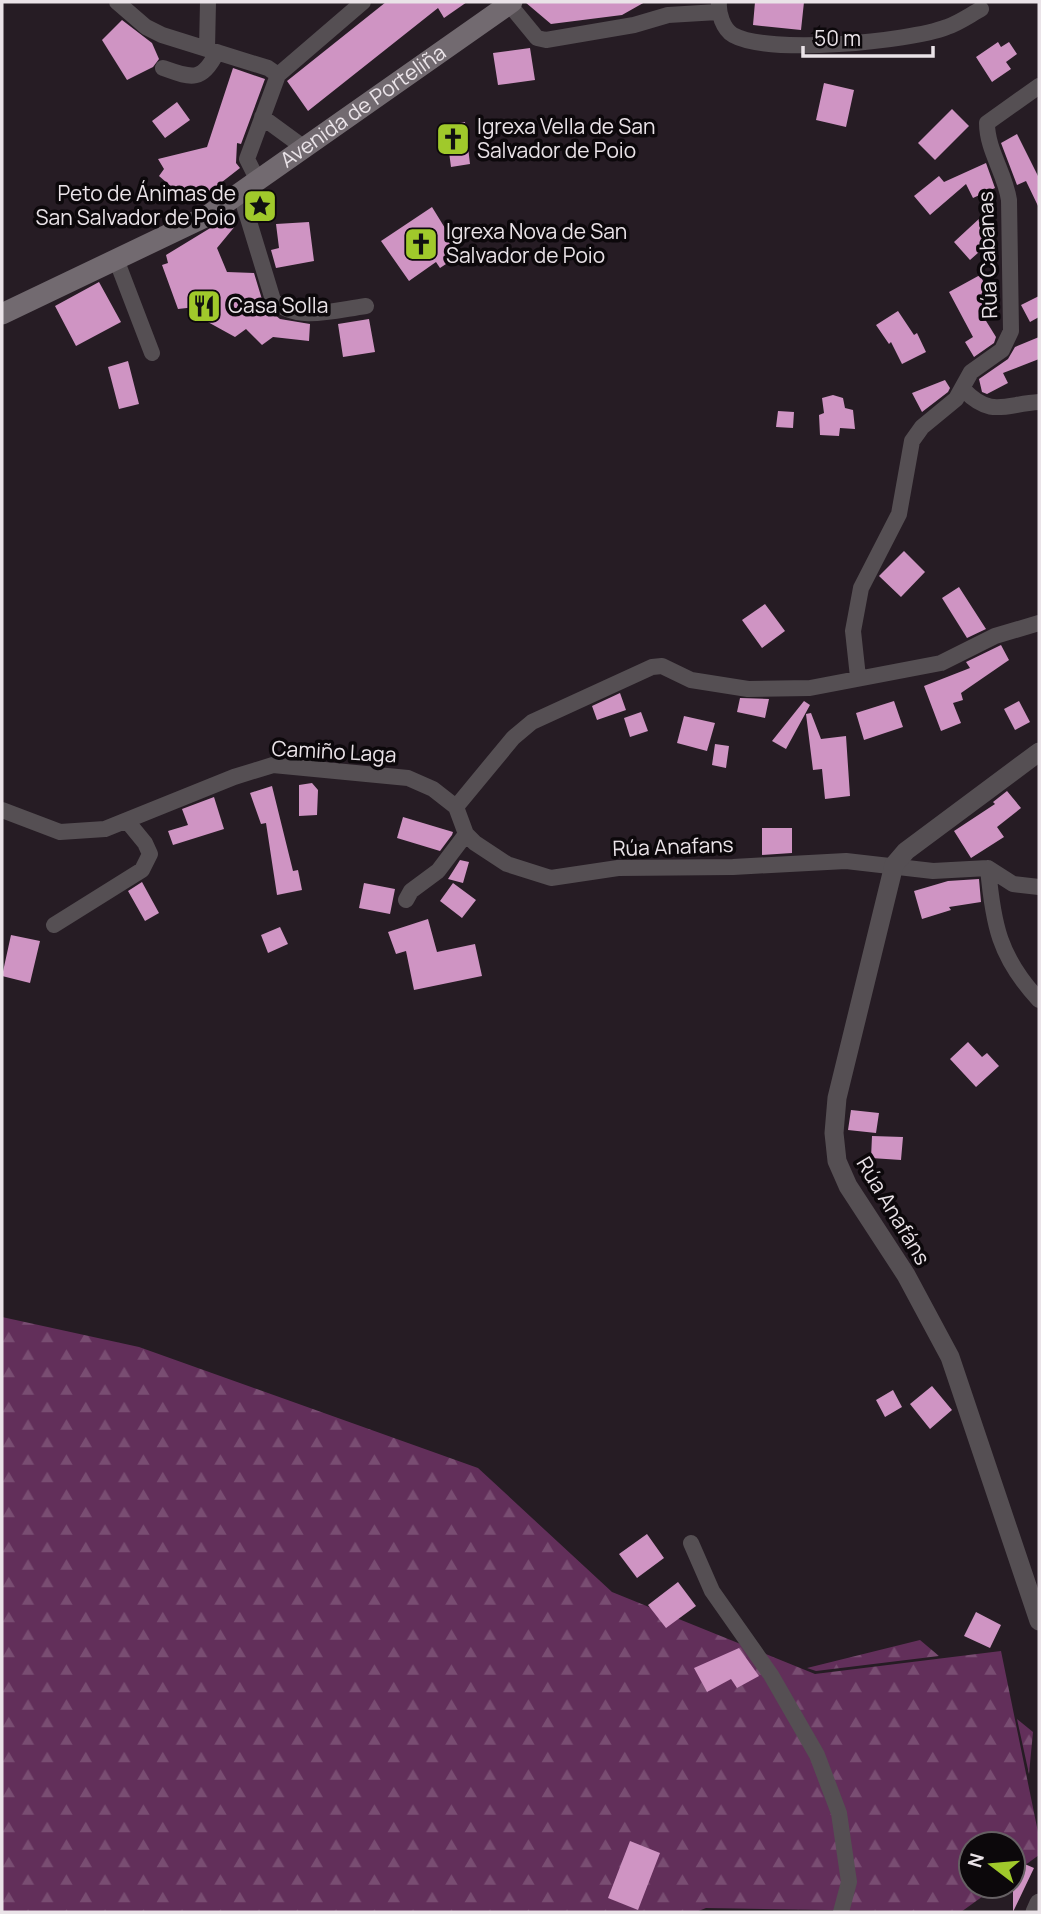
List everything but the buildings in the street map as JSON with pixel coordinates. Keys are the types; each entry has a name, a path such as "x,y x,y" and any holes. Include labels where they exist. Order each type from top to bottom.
{"main road":[{"name":"Avenida de Porteliña","path":"2,313 207,216 511,3"}],"street":[{"path":"117,2 146,27 268,68 278,75"},
{"path":"163,68 186,78 198,75 211,64 208,2"},
{"path":"363,2 278,75 247,159 248,186 273,300 283,310 296,313 366,306"},
{"path":"511,3 537,38 546,40 718,7 730,33 748,40 843,46 947,27 981,9"},
{"name":"Rúa Cabanas","path":"858,677 853,631 861,588 899,514 912,441 922,427 964,390 971,372 1002,350 1011,331 1009,200 1006,180 987,134 987,123 1039,86"},
{"path":"262,117 303,147"},
{"path":"116,259 152,353"},
{"path":"964,390 978,404 992,409 1039,402"},
{"path":"406,900 411,891 439,871 466,834 456,807 513,738 532,722 652,667 662,666 691,680 748,689 810,688 940,663 995,636 1039,623"},
{"path":"894,865 906,851 1039,752"},
{"name":"Camiño Laga","path":"2,810 60,832 105,830 234,777 273,765 408,778 433,789 456,807"},
{"path":"54,925 142,870 150,854 145,843 127,821"},
{"name":"Rúa Anafans","path":"466,834 507,864 551,878 618,868 733,867 845,861 933,870 988,868"},
{"name":"Rúa Anafáns","path":"894,865 837,1098 834,1133 837,1161 848,1186 906,1275 950,1357 1039,1621"},
{"path":"988,868 1013,884 1039,887"},
{"path":"988,868 993,918 1002,949 1021,980 1039,1000"},
{"path":"691,1543 712,1591 771,1675 817,1755 839,1813 849,1882 841,1912"},
{"path":"1035,1912 1039,1903"}],"green space":[{"path":"2,1317 139,1347 478,1468 612,1592 815,1674 1001,1651 1039,1837 1039,1855 1027,1864 1027,1830 957,1830 957,1900 978,1900 961,1912 706,1908 696,1912 2,1912"},
{"path":"920,1640 939,1656 816,1671 807,1668"},
{"path":"1017,1719 1033,1732 1029,1774"}],"place":[{"name":"Igrexa Vella de San Salvador de Poio","path":"453,139"},
{"name":"Peto de Ánimas de San Salvador de Poio","path":"260,206"},
{"name":"Igrexa Nova de San Salvador de Poio","path":"421,244"},
{"name":"Casa Solla","path":"204,306"}]}
